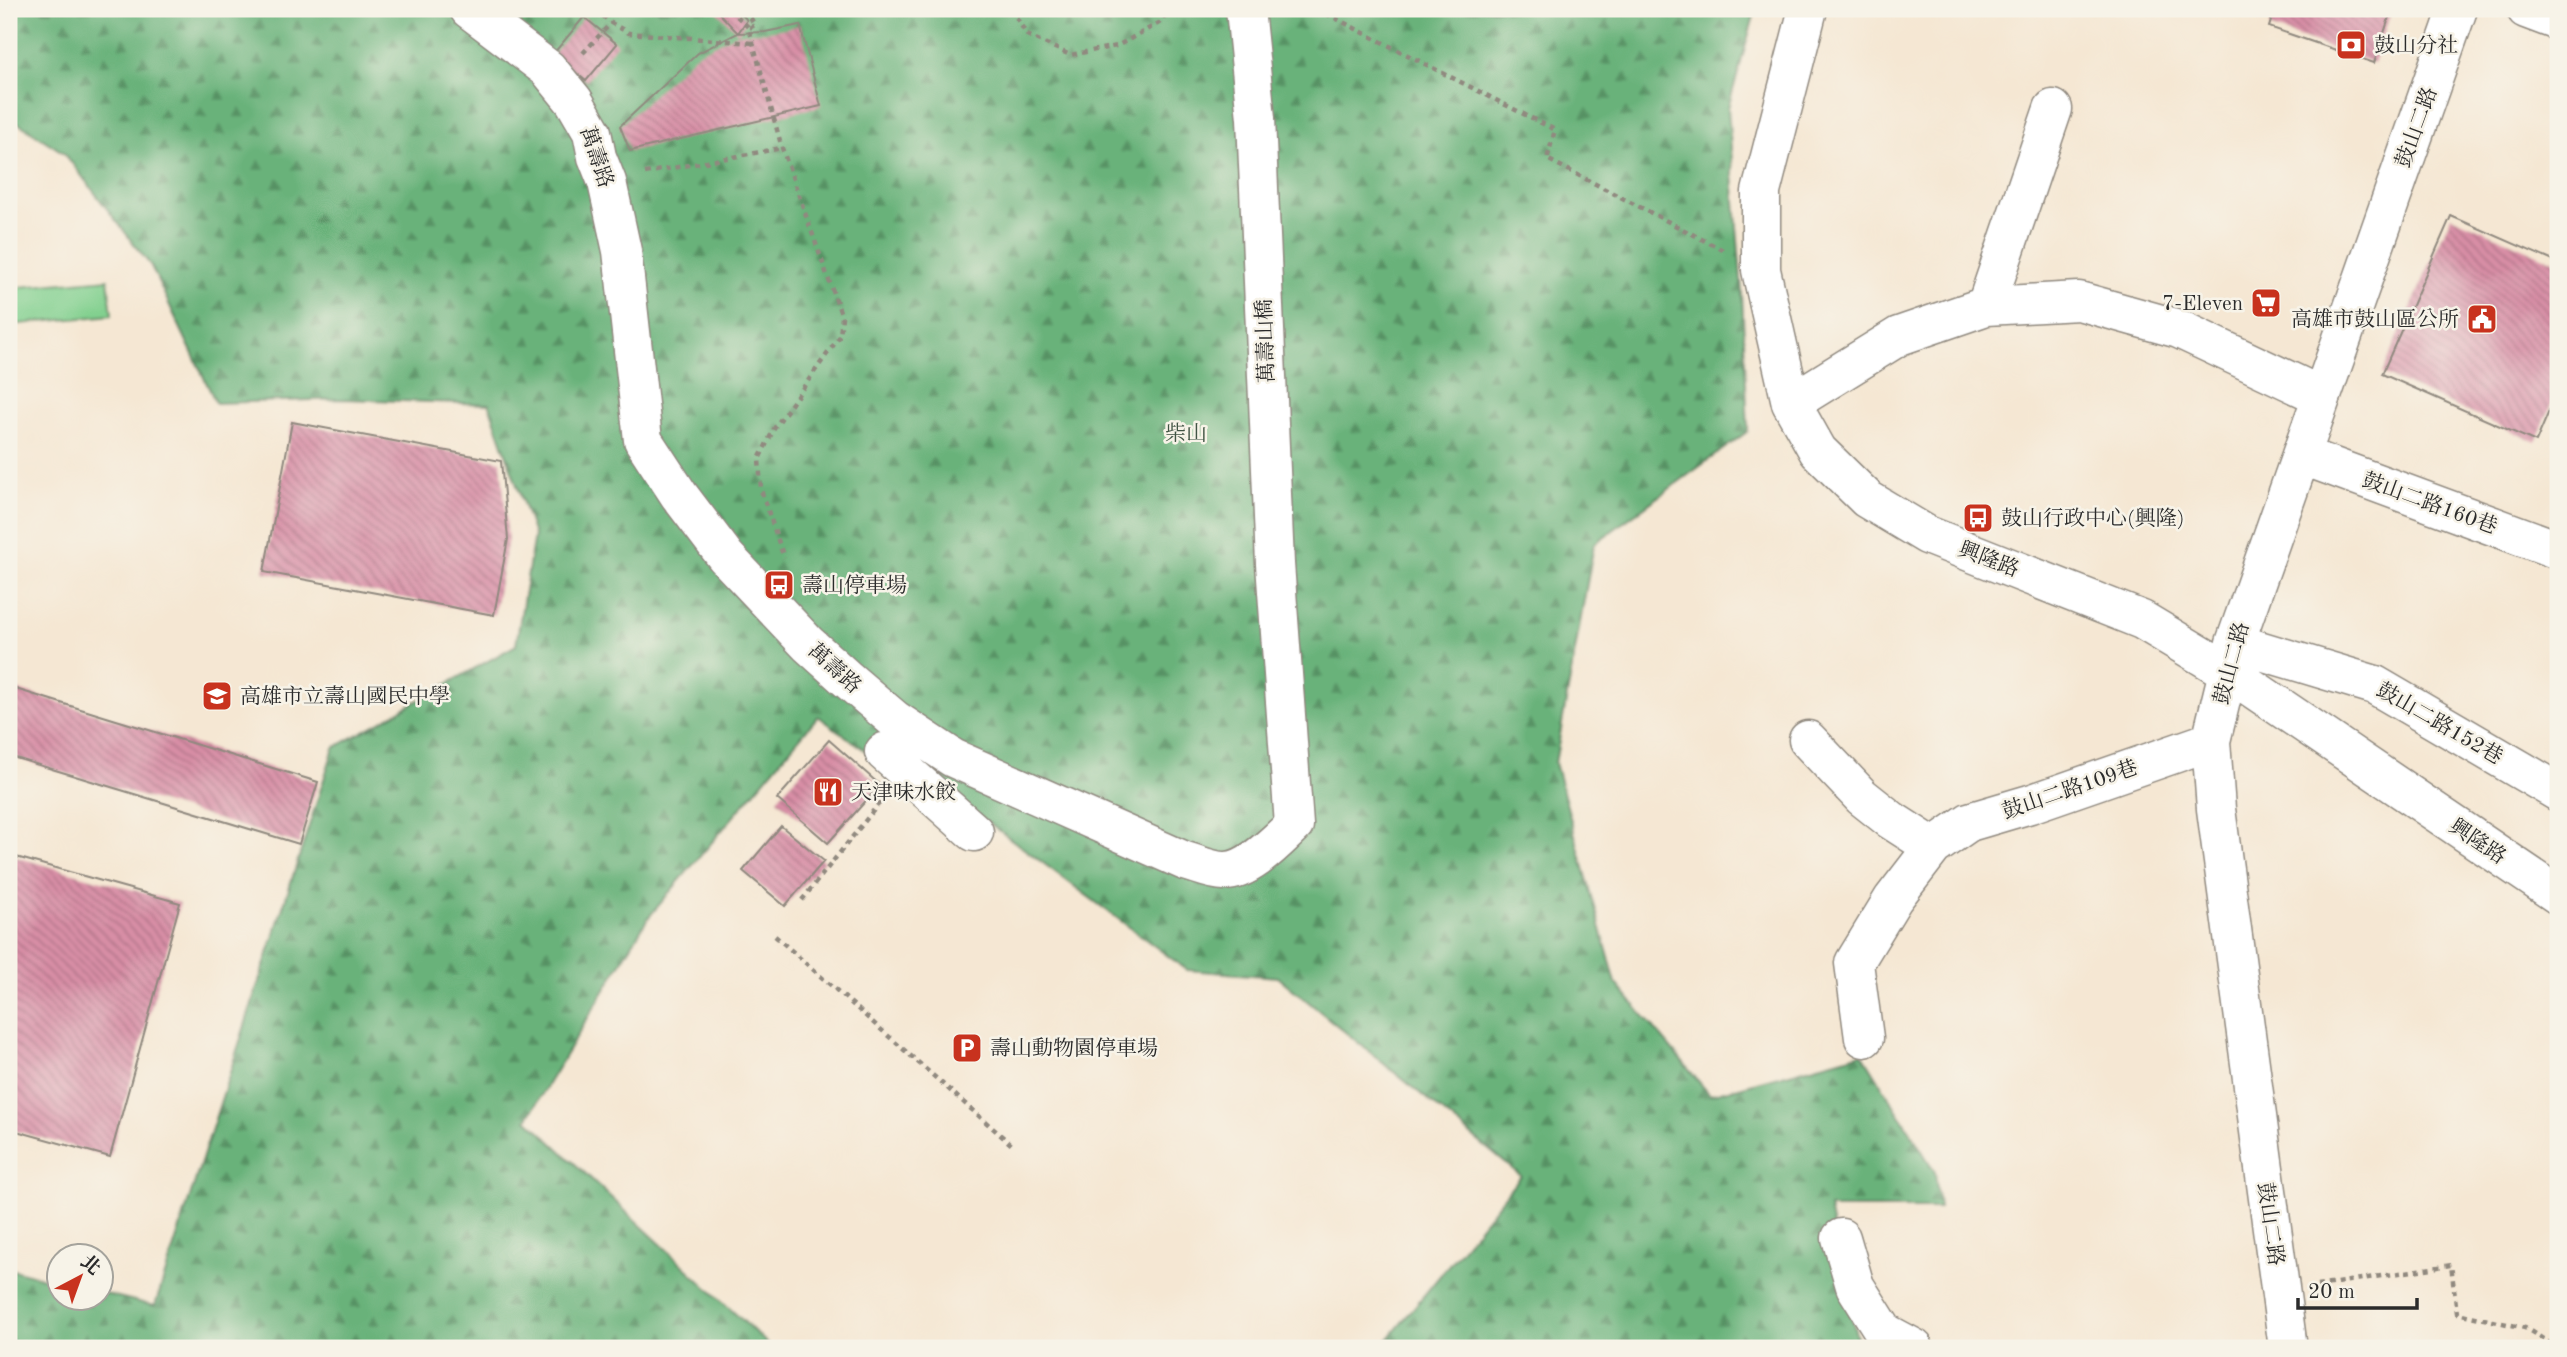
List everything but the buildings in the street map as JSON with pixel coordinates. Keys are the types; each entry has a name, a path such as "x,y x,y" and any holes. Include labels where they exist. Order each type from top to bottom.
{"street":[{"name":"萬壽路","path":"469,9 537,59 558,79 592,132 597,158 607,182 622,251 643,440 679,495 726,557 808,645 894,719 953,758 1185,861 1224,871 1241,867 1262,854 1294,825 1275,564"},
{"name":"萬壽山橋","path":"1245,9 1256,118 1275,564"},
{"name":"興隆路","path":"1808,9 1761,192 1760,270 1791,403 1818,451 1867,499 1927,535 2231,657 2558,895"},
{"name":"鼓山二路","path":"2288,1348 2216,809 2211,741 2231,657 2458,9"},
{"path":"2526,9 2558,21"},
{"path":"1986,306 2053,109"},
{"path":"1791,403 1899,337 1986,306 2079,301 2179,329 2321,396"},
{"name":"鼓山二路160巷","path":"2301,455 2558,550"},
{"name":"鼓山二路152巷","path":"2231,657 2375,685 2558,792"},
{"path":"1808,740 1862,797 1891,820 1933,847"},
{"name":"鼓山二路109巷","path":"1864,1038 1854,963 1893,899 1933,847 1969,822 2030,804 2211,741"},
{"path":"895,761 974,832"},
{"path":"1841,1238 1855,1286 1884,1332 1914,1348"}],"path":[{"path":"595,9 611,23 629,33 752,43"},
{"path":"730,9 748,28 782,148 842,317 840,336 775,427 759,459 761,490 786,564"},
{"path":"745,9 755,25 748,28"},
{"path":"1012,9 1027,34 1070,55 1117,47 1159,23 1171,9"},
{"path":"1317,9 1555,130 1547,159 1760,270"},
{"path":"607,182 782,148"},
{"path":"802,900 895,761"},
{"path":"775,936 1013,1146"},
{"path":"2280,1292 2451,1265 2457,1313 2525,1328 2558,1348"}],"green space":[{"name":"柴山","path":"9,9 1756,9 1728,108 1742,293 1748,431 1594,544 1555,763 1616,983 1710,1095 1862,1053 1935,1172 1939,1208 1829,1208 1860,1348 1381,1348 1521,1176 1278,977 1187,970 961,802 877,759 818,716 648,918 527,1119 772,1348 9,1348 9,1269 46,1279 46,1312 116,1312 116,1296 155,1306 334,748 516,645 534,535 489,404 343,399 216,403 151,266 64,153 9,117"},
{"path":"108,279 112,315 9,325 9,288"}],"place":[{"name":"鼓山分社","path":"2351,45"},
{"name":"7-Eleven","path":"2266,303"},
{"name":"高雄市鼓山區公所","path":"2482,319"},
{"name":"鼓山行政中心(興隆)","path":"1978,518"},
{"name":"壽山停車場","path":"779,585"},
{"name":"高雄市立壽山國民中學","path":"217,696"},
{"name":"天津味水餃","path":"828,792"},
{"name":"壽山動物園停車場","path":"967,1048"}]}
